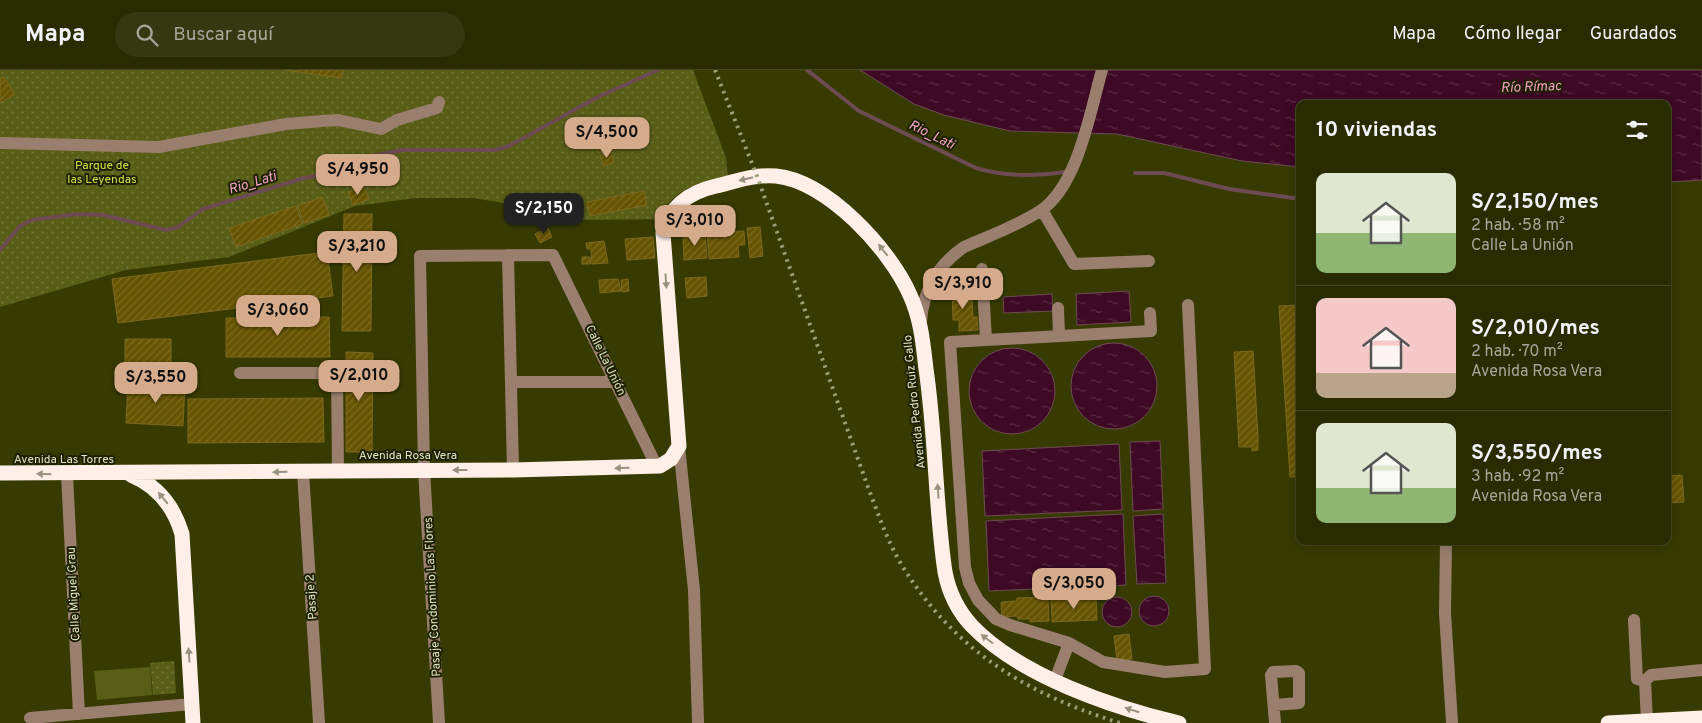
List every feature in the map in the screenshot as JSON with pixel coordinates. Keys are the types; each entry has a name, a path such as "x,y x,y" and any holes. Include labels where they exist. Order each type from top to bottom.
{"highway":[{"name":"Avenida Pedro Ruiz Gallo","path":"678,446 663,232 672,210 692,194 706,188 757,176 786,178 808,186 864,228 881,247 904,281 920,324 932,406 943,561 951,594 963,616 982,636 1020,661 1055,680 1107,702 1178,723"},
{"path":"657,467 672,459 678,446"},
{"name":"Avenida Rosa Vera","path":"128,473 657,467"},
{"name":"Avenida Las Torres","path":"0,473 128,473"},
{"path":"128,473 149,484 158,492 173,511 180,528 193,723"},
{"path":"1608,723 1702,718"}],"street":[{"path":"920,324 928,289 940,269 951,257 964,247 1042,210 1066,184 1102,70"},
{"path":"0,143 159,147 286,124 338,120 381,129 398,120 431,111 437,108 438,102"},
{"path":"1042,210 1074,264 1149,261"},
{"path":"508,255 513,470"},
{"name":"Calle La Unión","path":"508,255 553,255 617,382 657,467"},
{"name":"Pasaje Condominio Las Flores","path":"439,723 424,470 420,256 508,255"},
{"path":"982,269 986,340"},
{"path":"1150,313 1151,331 950,342 965,567 969,583 978,600 996,619 1069,643 1103,662 1165,672 1205,669 1188,305"},
{"path":"1058,308 1059,335"},
{"path":"240,374 337,373 338,471"},
{"path":"511,382 617,382"},
{"path":"678,446 694,590 698,723"},
{"name":"Pasaje 2","path":"303,472 319,723"},
{"name":"Calle Miguel Grau","path":"67,474 79,714"},
{"path":"1446,545 1445,613 1452,723"},
{"path":"1634,620 1637,679 1645,682"},
{"path":"1055,680 1069,643"},
{"path":"1647,721 1645,682 1651,675 1702,670"},
{"path":"30,718 192,704"},
{"path":"1274,705 1275,723"}],"green space":[{"name":"Parque de las Leyendas","path":"0,70 693,70 726,158 728,176 697,184 679,194 671,200 660,219 583,220 547,210 473,198 416,198 355,206 229,257 126,270 0,307"},
{"path":"174,661 176,693 153,695 150,663"},
{"path":"150,667 152,695 97,700 94,671"}],"water":[{"name":"Río Rímac","path":"860,70 1702,70 1702,180 1671,182 1671,100 1296,100 1296,167 1242,161 1117,134 1010,131 944,115 914,104"},
{"path":"1129,291 1131,322 1077,325 1076,294"},
{"path":"1052,294 1053,311 1004,313 1003,297"},
{"path":"1114,343 1138,350 1150,362 1157,386 1150,410 1138,422 1114,429 1090,422 1078,410 1071,386 1078,362 1090,350"},
{"path":"1012,348 1028,352 1042,361 1051,375 1055,391 1051,407 1042,421 1028,430 1012,434 996,430 982,421 973,407 969,391 973,375 982,361 996,352"},
{"path":"1160,441 1163,509 1133,511 1130,442"},
{"path":"1119,444 1122,510 985,516 982,451"},
{"path":"1123,514 1126,585 989,591 986,521"},
{"path":"1163,514 1166,583 1137,584 1133,516"},
{"path":"1154,596 1165,600 1169,611 1165,622 1154,626 1143,622 1139,611 1143,600"},
{"path":"1117,597 1128,601 1132,612 1128,623 1117,627 1106,623 1102,612 1106,601"}],"building":[{"path":"285,70 343,70 342,78"},
{"path":"4,77 15,94 0,103 0,79"},
{"path":"600,125 609,149 599,153 595,142 576,149 571,136"},
{"path":"611,152 614,162 604,166 600,156"},
{"path":"364,187 369,199 353,205 348,192"},
{"path":"644,191 647,205 590,216 587,202"},
{"path":"322,197 329,215 304,223 298,206"},
{"path":"296,206 302,224 236,247 229,228"},
{"path":"344,214 372,214 371,331 342,331"},
{"path":"760,227 763,256 750,258 747,228"},
{"path":"548,228 552,237 540,243 535,234"},
{"path":"744,231 745,245 738,245 739,257 709,259 707,233"},
{"path":"705,234 707,258 684,260 683,235"},
{"path":"653,237 655,258 627,260 625,239"},
{"path":"604,241 608,263 592,264 591,249 587,249 586,243"},
{"path":"327,252 333,296 118,323 112,279"},
{"path":"582,257 590,257 591,264 582,264"},
{"path":"706,277 707,296 687,298 685,278"},
{"path":"618,279 621,291 600,293 599,280"},
{"path":"628,279 629,291 622,292 621,280"},
{"path":"964,284 964,300 972,300 973,317 977,317 978,330 959,331 959,320 953,320 952,285"},
{"path":"1296,305 1296,476 1290,477 1279,306"},
{"path":"329,317 330,357 226,357 226,318"},
{"path":"125,339 171,339 171,367 125,368"},
{"path":"1253,351 1258,450 1252,451 1252,447 1239,447 1234,352"},
{"path":"346,352 373,353 372,452 346,452"},
{"path":"128,381 185,384 183,426 126,423"},
{"path":"323,398 324,442 188,443 188,399"},
{"path":"1682,475 1684,502 1671,503 1671,476"},
{"path":"1048,597 1049,621 1030,622 1030,619 1018,619 1017,616 1002,617 1001,602 1017,601 1017,598"},
{"path":"1096,597 1097,620 1052,622 1051,599"},
{"path":"1129,634 1132,659 1117,661 1114,636"}],"waterway":[{"name":"Rio_Lati","path":"0,250 20,226 32,220 77,214 103,215 166,230 178,227 203,209 304,178 327,174 359,159 403,150 495,150 509,146 598,97 658,70"},
{"name":"Rio_Lati","path":"807,70 859,111 976,168 997,173 1020,175 1064,172"},
{"name":"Rio_Lati","path":"1135,173 1164,173 1229,189 1296,198"}],"railway":[{"path":"715,70 757,176 876,510 888,539 903,567 923,597 946,623 970,646 996,666 1054,698 1120,723"}]}
